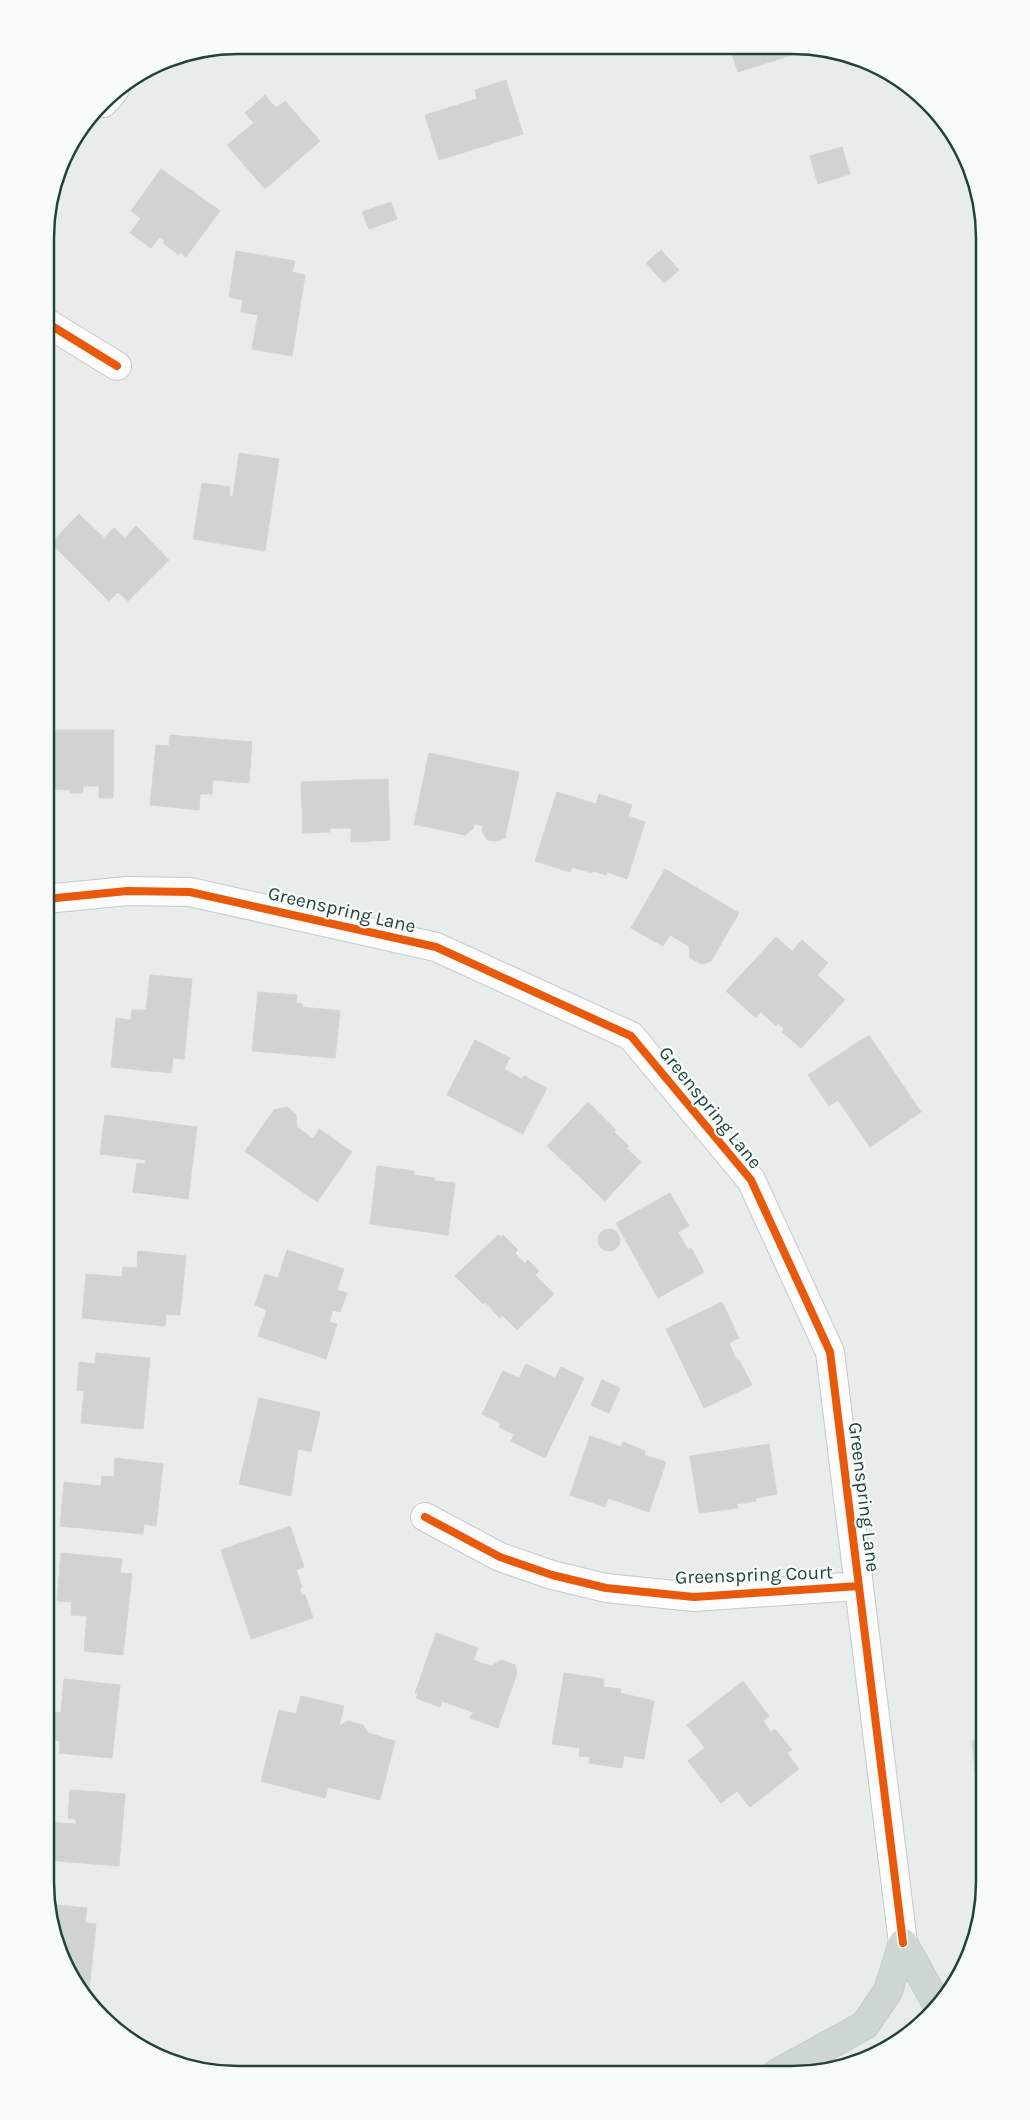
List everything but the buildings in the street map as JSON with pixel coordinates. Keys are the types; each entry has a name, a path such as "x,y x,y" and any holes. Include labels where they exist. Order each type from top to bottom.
{"main road":[{"path":"903,1943 934,1999"},
{"path":"786,2066 865,2025 888,1991 903,1943"}],"street":[{"path":"54,329 117,366"},
{"name":"Greenspring Lane","path":"54,898 127,891 190,892 436,947 631,1036 751,1180 830,1352 903,1943"},
{"name":"Greenspring Court","path":"425,1517 500,1558 552,1575 606,1588 694,1597 859,1586"}],"cycle path":[{"path":"54,327 117,366"},
{"path":"54,898 127,891 190,892 436,947 631,1036 751,1180 830,1352 903,1943"},
{"path":"425,1517 500,1557 552,1575 606,1588 694,1597 859,1586"}]}
